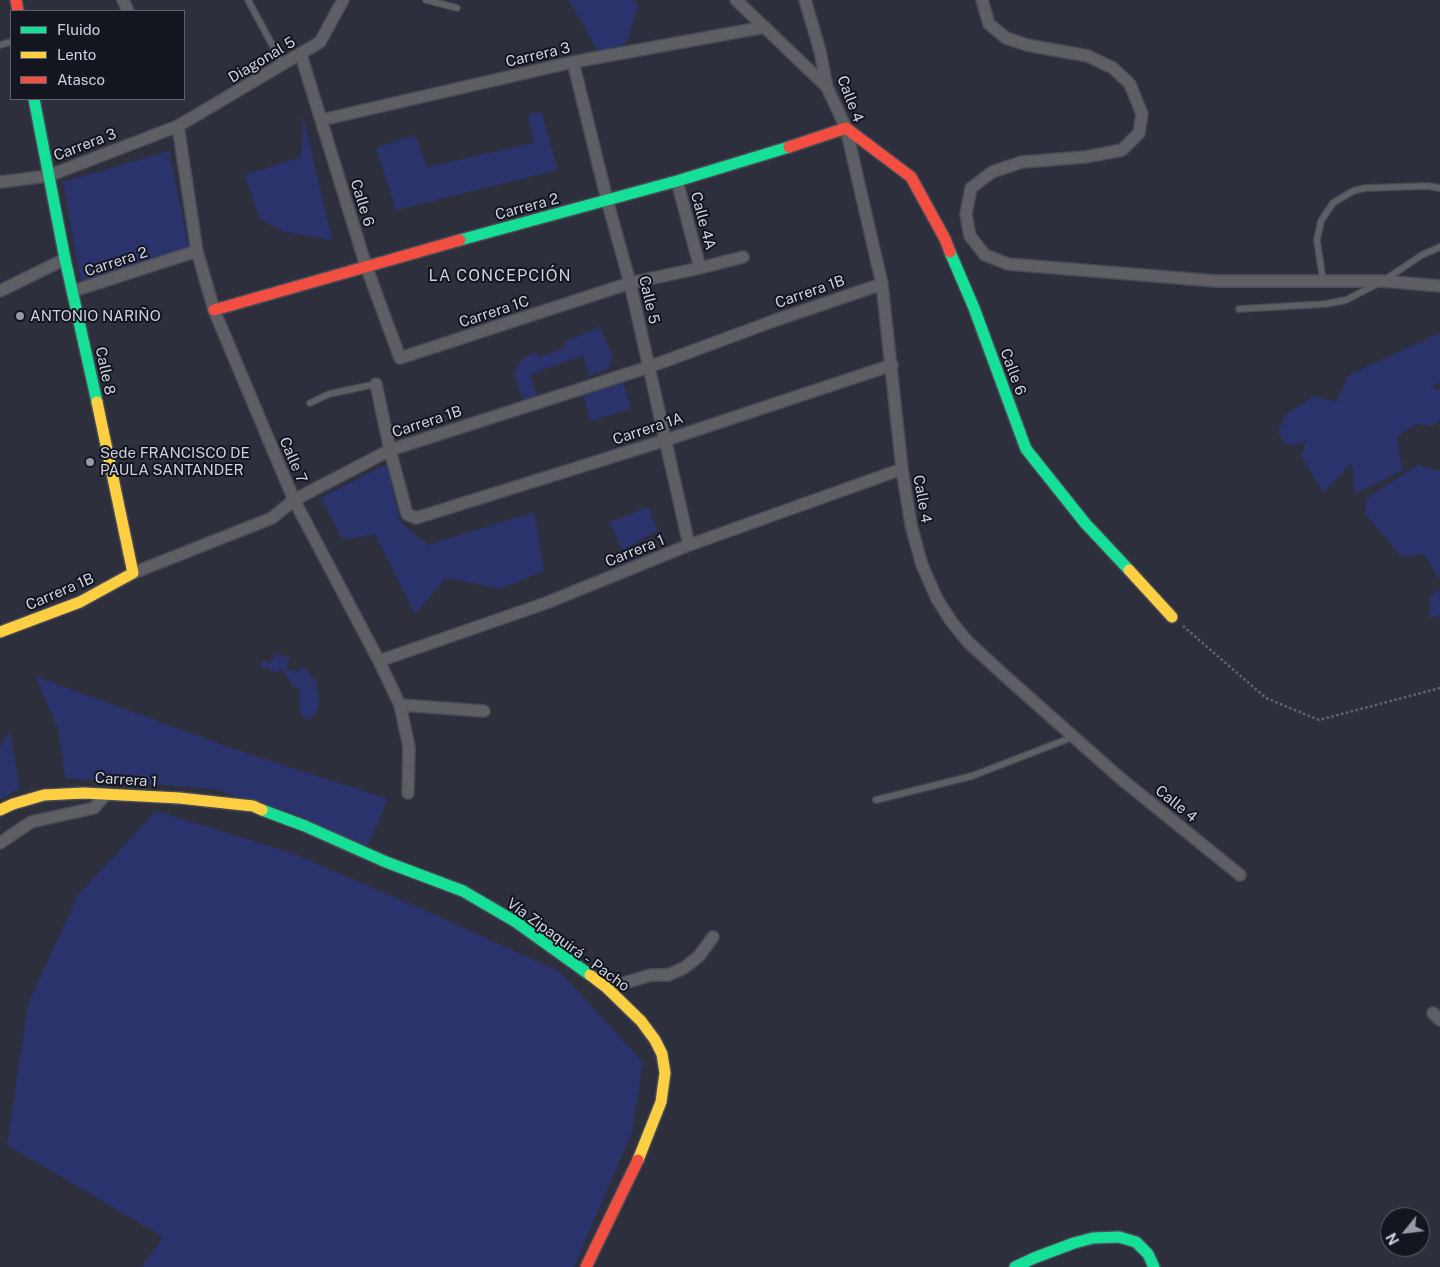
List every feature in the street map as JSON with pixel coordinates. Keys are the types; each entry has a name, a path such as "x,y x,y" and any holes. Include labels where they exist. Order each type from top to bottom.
{"main road":[{"name":"Calle 8","path":"34,100 64,259 73,291 133,574"},
{"name":"Carrera 2","path":"214,310 366,266 677,181 846,128"},
{"name":"Calle 6","path":"846,128 910,177 945,240 974,308 1026,449 1085,523 1172,617"},
{"name":"Carrera 1B","path":"0,632 80,602 133,574"},
{"name":"Carrera 1","path":"0,810 44,794 84,792 179,798 253,806"},
{"name":"Vía Zipaquirá - Pacho","path":"253,806 305,826 386,862 463,891 516,922 607,988 642,1021 662,1054 665,1073 661,1102 638,1158 586,1267"},
{"path":"1015,1267 1074,1243 1093,1238 1119,1237 1136,1242 1148,1254 1154,1267"}],"street":[{"name":"Diagonal 5","path":"178,126 301,55 320,42 344,0"},
{"path":"736,0 827,87"},
{"name":"Calle 4","path":"805,0 820,51 827,87 846,128 882,284 902,469 911,525 922,565 937,599 950,621 967,641 1120,778 1240,875"},
{"path":"982,0 989,24 1006,38 1027,45 1088,56 1113,68 1130,84 1142,114 1139,133 1122,150 1085,157 1022,162 992,172 971,188 966,214 970,236 985,255 1008,264 1216,281 1383,281 1440,286"},
{"name":"Carrera 3","path":"321,120 573,62 765,27"},
{"name":"Calle 6","path":"301,55 366,266 400,358"},
{"name":"Calle 5","path":"573,62 607,200 630,283 689,545"},
{"name":"Carrera 3","path":"0,182 48,176 178,126"},
{"name":"Calle 7","path":"178,126 197,252 214,310 294,500 380,661 400,705 409,747 408,793"},
{"name":"Calle 4A","path":"677,181 700,268"},
{"name":"Carrera 2","path":"73,291 197,252"},
{"name":"Carrera 1C","path":"400,358 630,283 743,257"},
{"path":"0,291 64,259"},
{"name":"Carrera 1B","path":"133,574 272,518 294,500 390,450 649,366 882,284"},
{"name":"Carrera 1A","path":"390,450 407,514 416,518 666,440 892,365"},
{"path":"376,384 390,450"},
{"name":"Carrera 1","path":"380,661 546,603 689,545 902,469"},
{"path":"400,705 484,712"},
{"path":"0,843 31,822 94,808 106,794"},
{"path":"607,988 651,975 668,975 684,968 699,956 713,937"}],"lane":[{"path":"248,0 283,65"},
{"path":"426,0 457,8"},
{"path":"1323,281 1317,240 1320,221 1333,203 1353,191 1365,188 1428,186 1440,188"},
{"path":"1238,309 1326,304 1346,300 1383,281 1422,255 1440,247"},
{"path":"310,403 330,394 376,384"},
{"path":"876,800 972,776 1073,736"}],"path":[{"path":"1172,617 1266,698 1319,720 1440,688"}],"shaded area":[{"path":"569,0 635,0 638,6 626,43 618,48 598,51"},
{"path":"541,111 558,170 396,210 376,148 415,135 427,167 534,143 528,116"},
{"path":"303,115 332,240 285,232 260,219 245,175 301,157"},
{"path":"169,151 189,249 81,281 63,182"},
{"path":"600,327 612,354 609,368 589,376 583,355 530,375 537,396 523,400 514,372 522,359 535,352 540,357 565,347 564,342"},
{"path":"1440,333 1440,382 1430,388 1440,390 1440,420 1432,426 1416,424 1397,437 1402,471 1354,494 1352,463 1323,493 1301,455 1306,441 1295,445 1285,444 1278,432 1286,414 1314,396 1336,402 1349,375"},
{"path":"623,382 631,409 590,421 583,392"},
{"path":"387,464 400,522 428,545 534,512 544,571 501,589 446,578 415,614 375,534 343,540 321,498"},
{"path":"1418,465 1440,471 1440,580 1424,554 1402,557 1365,514 1366,499"},
{"path":"648,507 658,530 623,550 609,522"},
{"path":"1440,590 1440,615 1430,618 1430,596"},
{"path":"275,653 290,658 286,668 289,671 294,669 296,672 304,667 316,681 319,698 318,710 309,719 300,715 300,688 293,687 282,668 277,672 272,672 270,669 261,668 263,660 271,663"},
{"path":"35,676 231,748 388,799 366,849 216,789 65,778 58,728"},
{"path":"10,731 20,789 0,799 0,747"},
{"path":"156,811 292,853 436,915 560,972 643,1062 632,1132 574,1267 142,1267 163,1237 7,1145 28,1004 78,895"}],"traffic: fast":[{"path":"34,100 65,259 97,402"},
{"path":"460,240 677,181 789,147"},
{"path":"950,252 974,308 1026,449 1085,523 1129,570"},
{"path":"262,810 305,826 386,862 463,891 516,922 590,975"},
{"path":"1015,1267 1074,1243 1093,1238 1119,1237 1136,1242 1148,1254 1154,1267"}],"traffic: slow":[{"path":"0,632 80,602 133,573 97,402"},
{"path":"1129,570 1172,617"},
{"path":"0,810 44,795 84,793 179,798 253,806 262,810"},
{"path":"590,975 607,988 641,1021 655,1040 662,1054 665,1073 661,1102 638,1160"}],"traffic: jam":[{"path":"16,0 18,10"},
{"path":"789,147 846,128 911,177 945,239 950,252"},
{"path":"214,310 460,240"},
{"path":"586,1267 638,1160"}],"place":[{"name":"ANTONIO NARIÑO","path":"20,316"},
{"name":"Sede FRANCISCO DE PAULA SANTANDER","path":"90,462"}],"district":[{"name":"LA CONCEPCIÓN","path":"500,276"}]}
